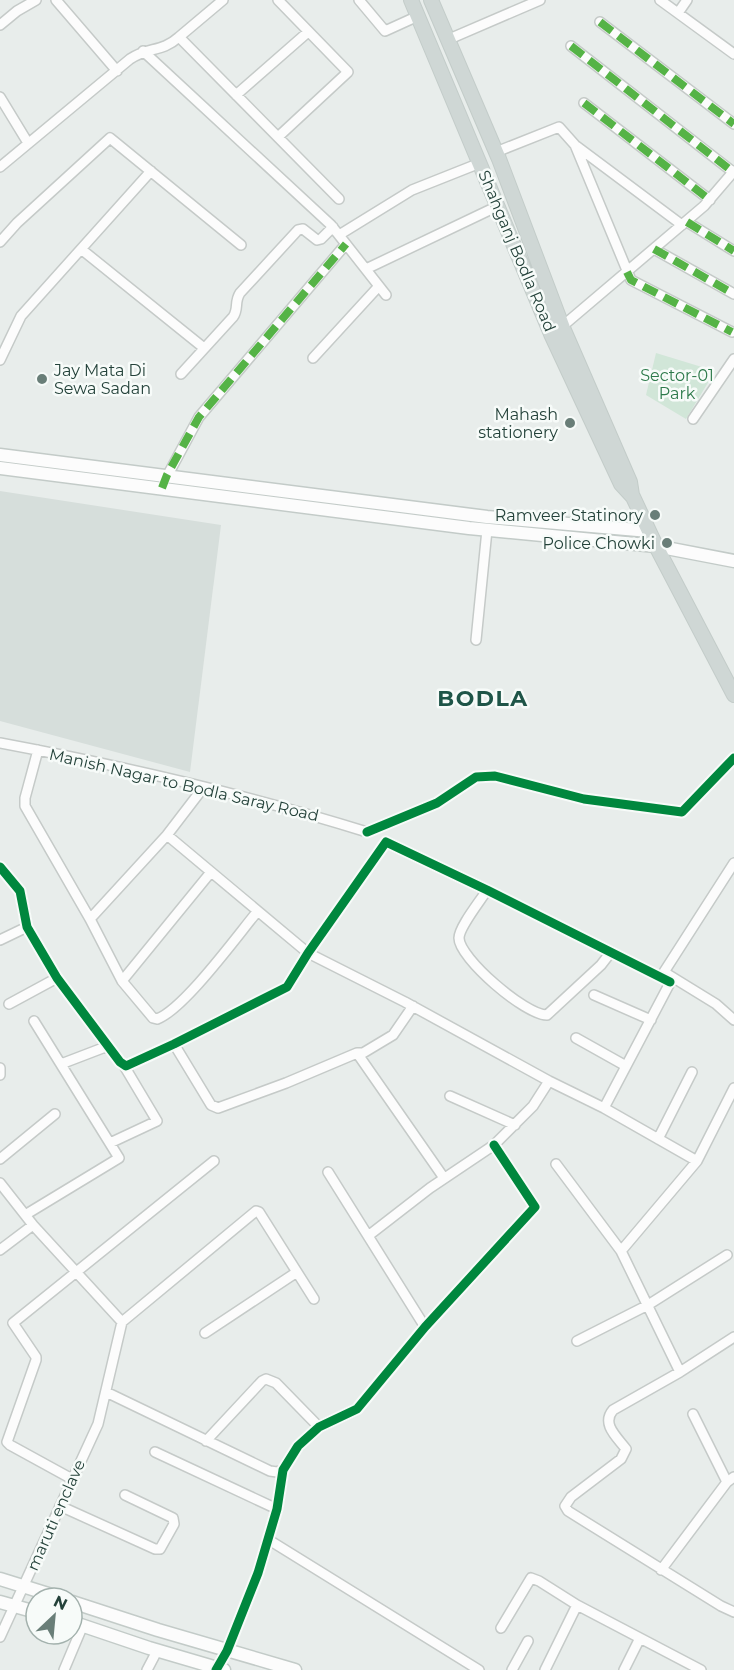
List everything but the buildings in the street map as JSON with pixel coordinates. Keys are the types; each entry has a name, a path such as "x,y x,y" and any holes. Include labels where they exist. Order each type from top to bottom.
{"main road":[{"name":"Shahganj Bodla Road","path":"411,0 498,206 557,331 621,484 633,497 734,695"},
{"name":"Shahganj Bodla Road","path":"431,0 496,152 557,331"},
{"path":"459,113 476,105"},
{"path":"0,455 476,516 649,531"},
{"path":"0,468 487,530 656,546 734,561"},
{"path":"0,1579 24,1586"},
{"path":"0,1602 24,1609"},
{"path":"84,1606 295,1670"},
{"path":"84,1625 157,1651 219,1669"}],"street":[{"path":"0,25 16,11 36,0"},
{"path":"56,0 117,71"},
{"path":"0,167 143,51 169,46 223,0"},
{"path":"278,0 348,72 278,137"},
{"path":"359,0 385,31 418,16"},
{"path":"447,40 540,0"},
{"path":"660,0 734,54"},
{"path":"678,13 687,0"},
{"path":"600,22 734,124"},
{"path":"236,95 308,32"},
{"path":"179,38 339,199"},
{"path":"557,331 710,200 734,172 571,46"},
{"path":"143,51 336,231 386,295"},
{"path":"0,97 28,143"},
{"path":"584,104 710,200"},
{"path":"496,152 556,127 561,129 575,145 684,223 734,251"},
{"path":"0,242 16,223 111,138 241,245"},
{"path":"575,145 631,280 732,332"},
{"path":"180,374 236,314 236,300 240,293 298,230 301,228 319,239 412,190 480,162"},
{"path":"0,360 21,316 151,171"},
{"path":"366,269 498,206"},
{"path":"162,488 199,417 346,244"},
{"path":"81,249 204,348"},
{"path":"654,249 734,294"},
{"path":"313,358 379,286"},
{"path":"693,419 734,360"},
{"path":"476,640 487,530"},
{"name":"Manish Nagar to Bodla Saray Road","path":"0,743 123,768 290,808 367,832"},
{"path":"38,750 25,798 25,806 90,918 122,981 153,1018 162,1018 185,999 257,912"},
{"path":"90,918 167,834 203,788"},
{"path":"167,834 308,953 604,1108 697,1161"},
{"path":"123,1064 132,1063 174,1044 281,992 386,842 672,980 716,1004 734,1020"},
{"path":"672,980 664,972 734,863"},
{"path":"0,867 20,891 27,927 57,978 123,1064 157,1120 110,1143"},
{"path":"122,981 212,872"},
{"path":"487,890 460,932 459,941 463,951 500,989 527,1010 546,1015 601,965 611,952"},
{"path":"0,940 27,927"},
{"path":"9,1004 57,978"},
{"path":"604,1108 672,980"},
{"path":"594,995 651,1020"},
{"path":"174,1044 215,1108 286,1083 357,1053 363,1053 393,1035 413,1006"},
{"path":"25,1215 119,1158 34,1020"},
{"path":"576,1038 626,1066"},
{"path":"61,1064 108,1046"},
{"path":"357,1053 444,1178"},
{"path":"0,1068 0,1075"},
{"path":"658,1139 692,1072"},
{"path":"368,1236 444,1178 494,1145 533,1106 549,1081"},
{"path":"621,1251 697,1161 734,1088"},
{"path":"450,1096 515,1125"},
{"path":"0,1159 55,1114"},
{"path":"219,1669 258,1573 278,1509 283,1470 298,1446 319,1427 357,1408 425,1328 535,1207 494,1145"},
{"path":"72,1479 10,1445 7,1437 36,1360 13,1323 214,1161"},
{"path":"556,1164 621,1251 680,1372"},
{"path":"328,1172 425,1328"},
{"path":"0,1183 76,1274 122,1322 258,1211 314,1299"},
{"path":"0,1250 33,1225"},
{"path":"577,1341 648,1305 727,1255"},
{"path":"205,1333 297,1272"},
{"name":"maruti enclave","path":"0,1637 98,1424 122,1322"},
{"path":"734,1337 680,1372 613,1410 609,1415 609,1426 626,1449 625,1454 621,1460 571,1497 565,1506 568,1511 661,1570 734,1612"},
{"path":"206,1441 262,1381 267,1379 276,1383 319,1427"},
{"path":"106,1392 270,1471 283,1470"},
{"path":"661,1570 731,1479 693,1414"},
{"path":"155,1452 278,1509"},
{"path":"60,1506 155,1549 160,1549 174,1524 173,1518 125,1496"},
{"path":"268,1540 479,1670"},
{"path":"501,1628 531,1578 577,1605 701,1670"},
{"path":"545,1670 577,1605"},
{"path":"624,1670 640,1638"},
{"path":"512,1670 528,1641"},
{"path":"64,1670 71,1646"},
{"path":"147,1670 157,1651"}],"shaded area":[{"path":"0,491 221,525 190,772 0,721"}],"green space":[{"name":"Sector-01 Park","path":"656,353 715,371 686,419 646,395"}],"marked path":[{"path":"600,22 734,124"},
{"path":"571,46 733,172"},
{"path":"584,103 710,200"},
{"path":"687,222 734,251"},
{"path":"162,488 199,417 346,244"},
{"path":"654,249 734,294"},
{"path":"627,272 631,280 732,332"}],"cycle path":[{"path":"367,832 437,803 476,777 495,776 584,799 682,812 734,758"},
{"path":"0,867 20,891 27,927 57,978 120,1062 126,1066 287,987 308,953 386,842 670,982"},
{"path":"216,1670 227,1651 258,1573 277,1509 283,1470 298,1446 319,1427 357,1409 425,1327 535,1207 494,1145"}],"place":[{"name":"Jay Mata Di Sewa Sadan","path":"42,379"},
{"name":"Mahash stationery","path":"570,423"},
{"name":"Ramveer Statinory","path":"655,515"},
{"name":"Police Chowki","path":"667,543"}],"district":[{"name":"BODLA","path":"483,698"}]}
